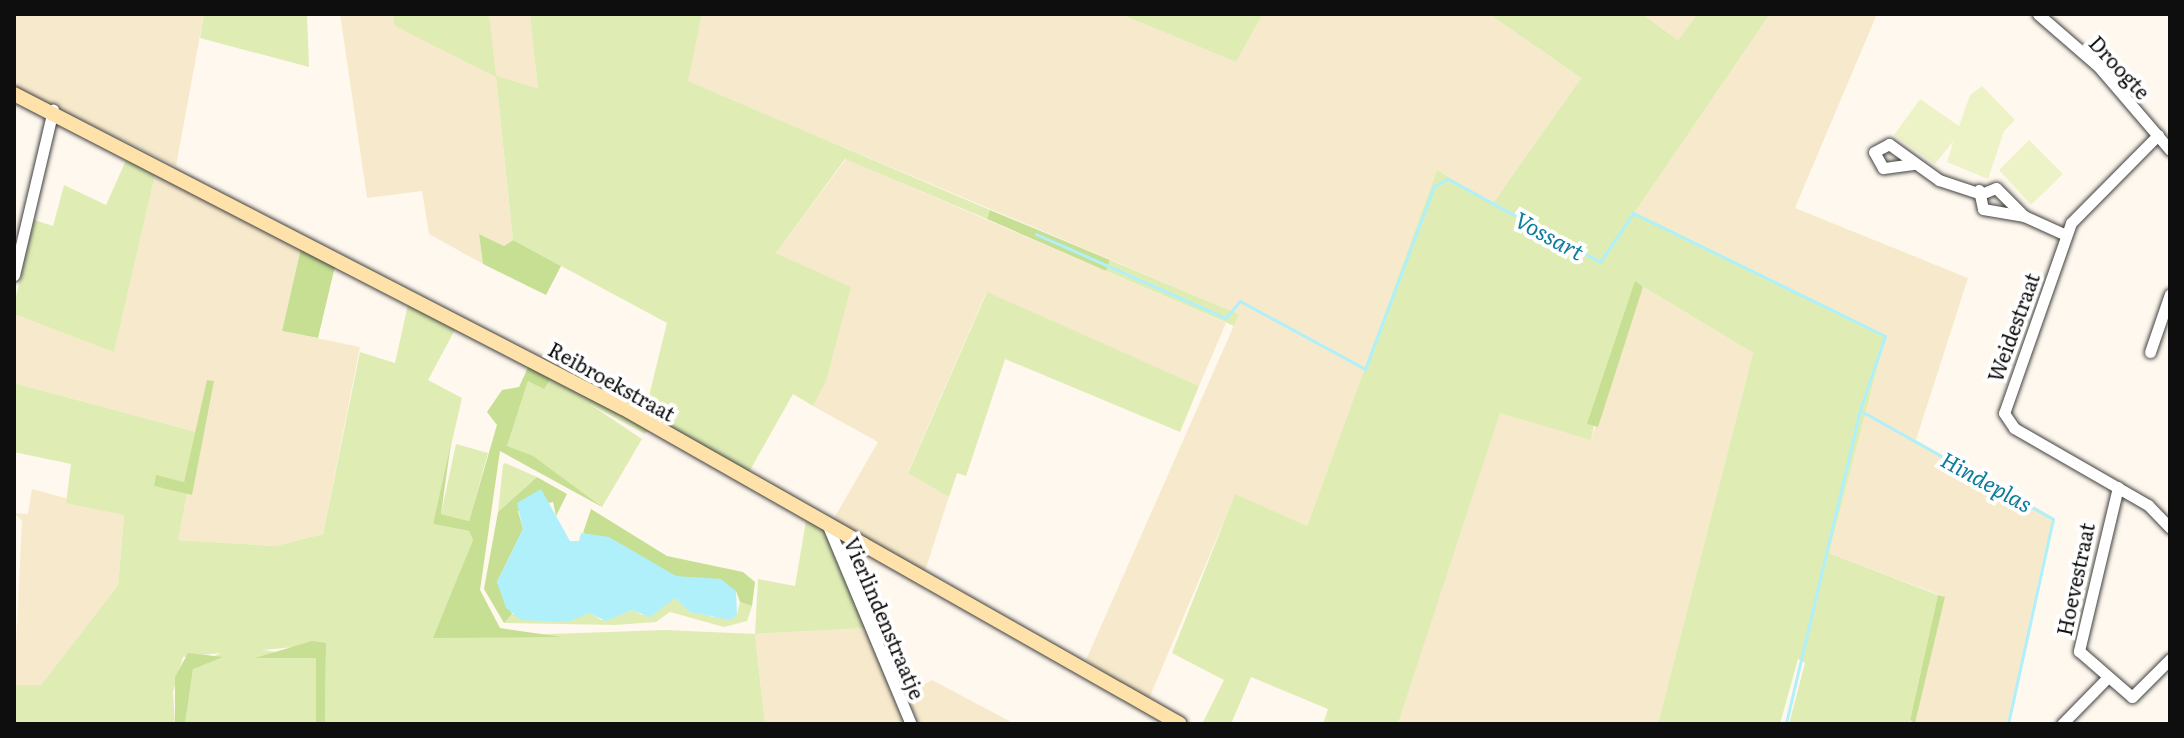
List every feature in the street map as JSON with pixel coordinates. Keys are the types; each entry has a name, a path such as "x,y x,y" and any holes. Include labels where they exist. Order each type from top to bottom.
{"street":[{"name":"Droogte","path":"2038,14 2098,66 2170,150"},
{"name":"Reibroekstraat","path":"14,94 53,110 610,401 1180,724"},
{"path":"14,275 53,110"},
{"name":"Weidestraat","path":"2158,135 2078,211 2066,235 2004,413 2014,428 2118,487 2170,528"},
{"path":"1913,164 1939,180 1950,176 1981,194"},
{"path":"1981,194 1996,188 2024,216"},
{"path":"1981,194 1983,209 2024,216 2066,235"},
{"path":"2150,352 2170,294"},
{"name":"Hoevestraat","path":"2118,487 2077,642 2106,679 2125,696 2138,695 2170,659"},
{"name":"Vierlindenstraatje","path":"828,526 911,724"},
{"path":"2062,724 2106,679"}],"shaded area":[{"path":"14,14 204,14 176,166 14,87"},
{"path":"340,14 393,14 396,26 495,76 489,14 530,14 539,88 496,77 513,240 504,246 479,234 483,264 429,234 422,191 367,198"},
{"path":"702,14 1120,14 1236,62 1263,14 1489,14 1581,78 1493,203 1437,170 1307,526 1235,495 1148,701 1086,660 1239,314 687,81"},
{"path":"1642,14 1697,14 1678,40"},
{"path":"1770,14 1877,14 1795,208 1968,278 1916,440 2053,517 2008,724 1909,724 1945,597 1829,553 1886,335 1635,212"},
{"path":"846,159 1226,323 1199,386 986,293 908,472 949,497 924,574 833,520 878,442 813,406 850,287 776,253"},
{"path":"156,171 302,244 282,331 360,347 323,534 275,546 178,540 207,381 196,432 14,383 14,314 114,351"},
{"path":"1643,287 1753,353 1658,724 1398,724 1500,412 1591,439"},
{"path":"32,489 124,514 118,585 41,685 14,685 22,521 14,513 28,514"},
{"path":"866,628 905,724 765,724 755,634"},
{"path":"932,680 1015,724 920,724 906,694"}],"green space":[{"path":"204,14 307,14 309,67 200,38"},
{"path":"393,14 489,14 496,76 538,88 530,14 702,14 688,81 990,210 987,219 845,159 776,253 851,287 826,381 813,406 793,394 749,472 645,412 667,323 513,240 496,77 395,26"},
{"path":"1120,14 1263,14 1236,62"},
{"path":"1489,14 1642,14 1678,40 1697,14 1770,14 1635,212 1886,335 1829,553 1938,595 1909,724 1789,724 1805,663 1798,659 1780,724 1658,724 1753,353 1635,282 1588,424 1594,426 1591,440 1500,413 1398,724 1323,724 1328,709 1251,677 1231,724 1202,724 1224,680 1172,653 1235,494 1307,526 1437,170 1493,203 1581,78"},
{"path":"1982,86 2015,120 2004,131 1988,179 1947,162 1954,140 1935,164 1894,135 1920,99 1959,126 1970,95"},
{"path":"2029,140 2063,174 2031,205 1999,170"},
{"path":"128,156 156,171 114,352 14,314 14,305 34,220 53,226 64,185 106,205"},
{"path":"990,210 1110,260 1106,271 987,219"},
{"path":"479,234 504,246 513,240 561,266 546,295 483,264"},
{"path":"302,244 336,262 318,338 282,331"},
{"path":"1110,260 1239,314 1234,326 1106,271"},
{"path":"1635,281 1643,287 1598,427 1587,424"},
{"path":"987,292 1199,386 1180,432 1005,359 966,476 957,473 949,497 908,473"},
{"path":"409,300 457,326 428,380 462,398 433,524 469,531 473,540 434,638 665,630 755,634 765,724 325,724 326,644 263,650 316,658 316,724 185,724 193,669 220,653 183,657 173,692 175,724 14,724 14,685 41,685 118,585 124,515 66,503 71,464 14,452 14,383 196,432 184,482 156,476 155,486 187,493 178,540 275,546 323,534 360,352 395,363"},
{"path":"530,363 552,376 544,389 528,381 507,446 533,456 602,507 500,451 480,590 500,628 562,637 433,638 473,540 469,531 433,524 451,443 441,514 469,521 497,425 487,412 502,390 519,387"},
{"path":"552,376 649,428 645,434 588,403 642,439 602,507 507,446 528,381"},
{"path":"207,380 214,381 192,495 154,486 156,475 184,482"},
{"path":"456,444 488,453 469,521 441,514"},
{"path":"505,463 537,477 498,512 503,465"},
{"path":"537,477 567,494 556,516 553,502 518,511 523,529 497,582 512,614 504,623 484,589 498,512"},
{"path":"591,509 667,556 743,572 755,582 752,606 740,602 736,591 676,576 583,533"},
{"path":"806,521 824,529 866,628 755,634 758,579 795,586"},
{"path":"1938,595 1945,597 1915,723 1910,720"},
{"path":"675,598 712,617 737,614 740,602 752,606 747,621 724,627 670,612 656,622 615,625 504,623 512,614 568,622 589,612 601,620 633,610 642,615"},
{"path":"312,641 326,643 325,724 316,724 316,658 255,658"},
{"path":"188,653 223,657 193,669 185,724 175,724 175,677"}],"water":[{"path":"541,489 570,541 579,541 581,533 609,537 676,576 721,579 736,591 737,614 731,620 690,612 675,598 650,617 632,610 606,621 589,613 568,622 521,620 506,608 497,582 523,529 517,503"}],"waterway":[{"name":"Vossart","path":"1036,234 1226,318 1240,301 1365,369 1434,186 1448,179 1600,262 1633,213 1885,336 1860,410 1786,724"},
{"name":"Hindeplas","path":"1863,412 2053,519 2008,724"}]}
